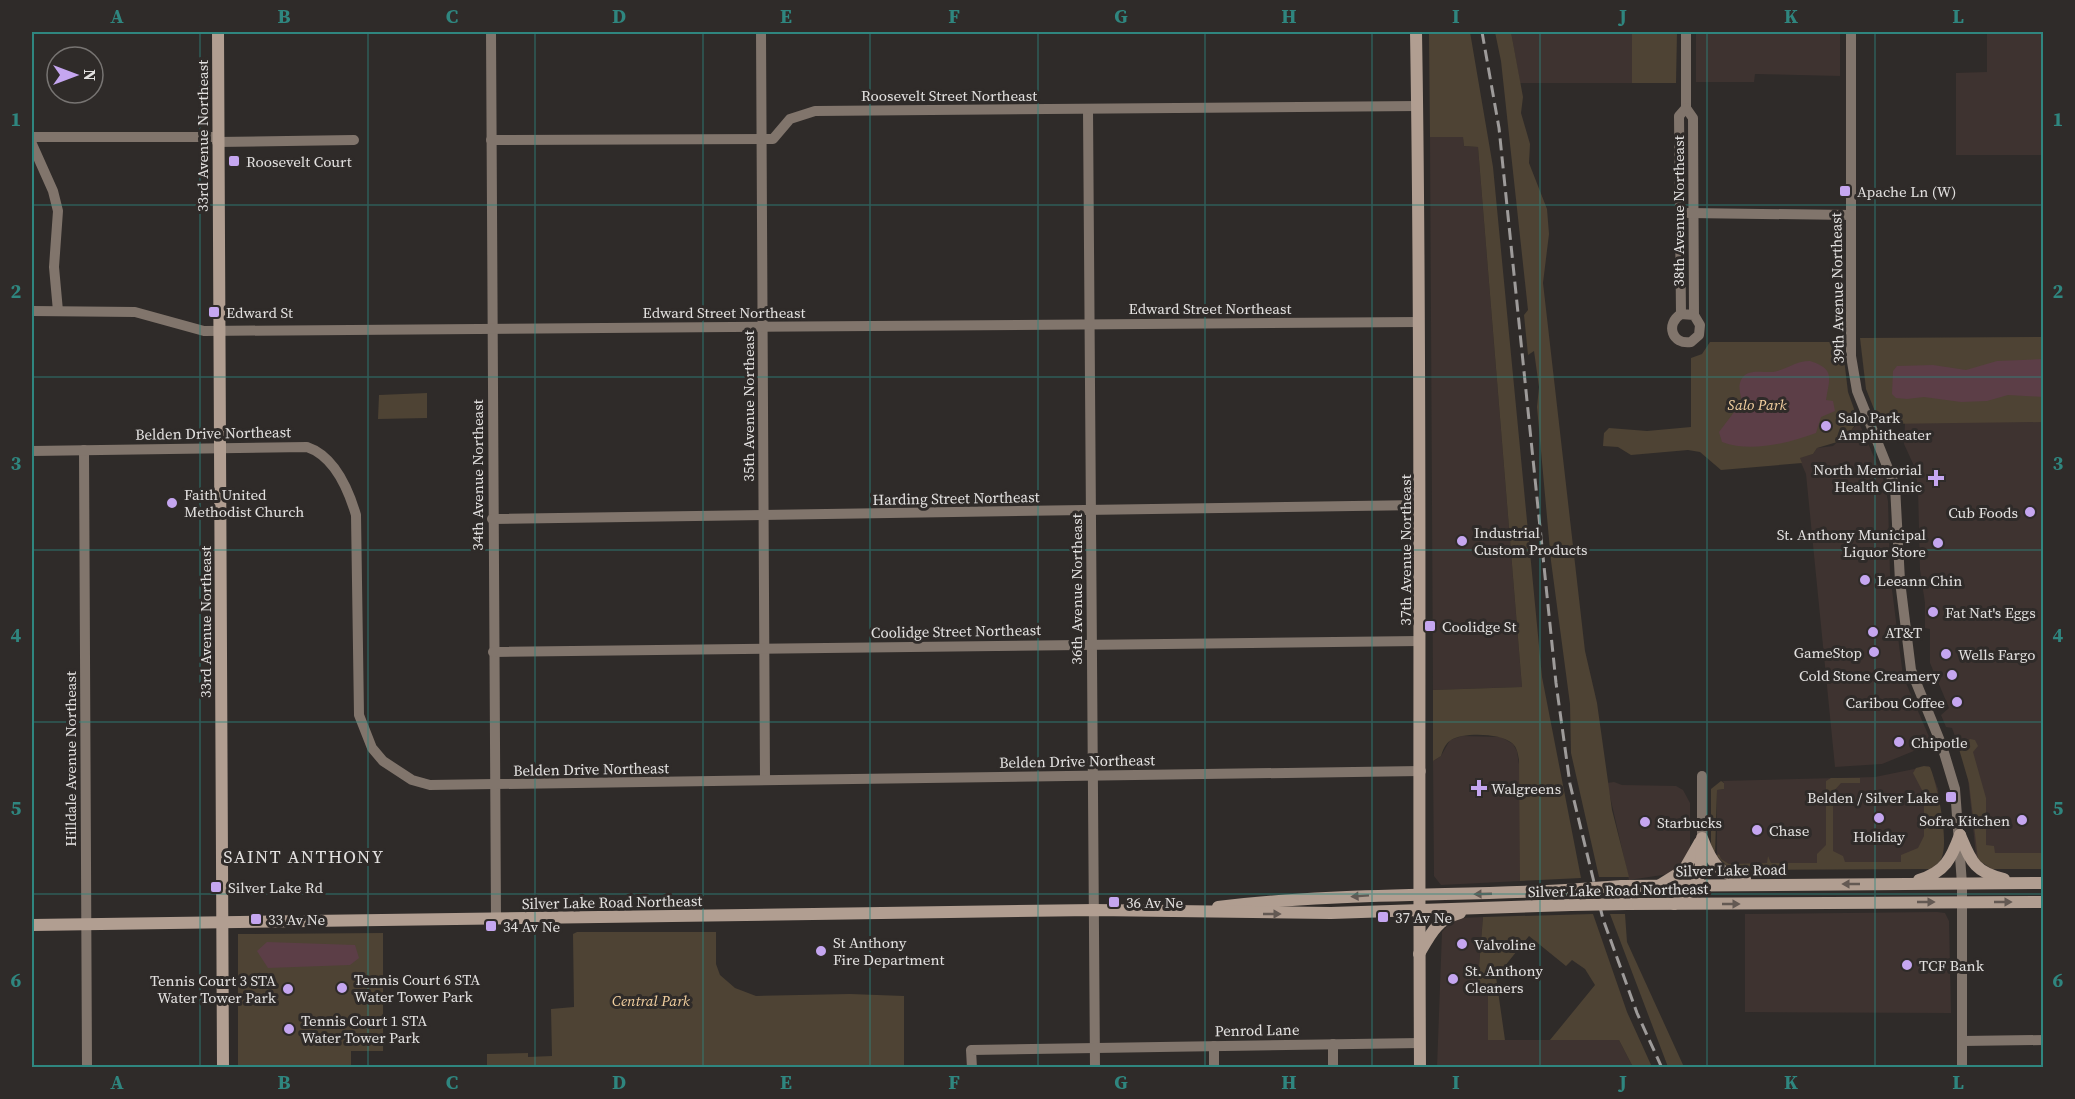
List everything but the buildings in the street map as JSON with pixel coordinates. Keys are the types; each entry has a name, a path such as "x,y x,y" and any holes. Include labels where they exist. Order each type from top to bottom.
{"main road":[{"name":"33rd Avenue Northeast","path":"218,32 223,1068"},
{"name":"37th Avenue Northeast","path":"1416,32 1420,505 1421,771 1418,894 1420,1068"},
{"path":"1960,835 1971,861 1979,870 1988,875 2023,883"},
{"path":"1910,884 1934,875 1944,868 1950,860 1960,835"},
{"path":"1702,838 1710,859 1721,871 1731,877 1774,884"},
{"path":"1673,904 1690,894 1695,885 1701,871 1702,838"},
{"path":"1659,885 1684,870 1702,838"},
{"name":"Silver Lake Road","path":"1418,894 1659,885 2043,883"},
{"name":"Silver Lake Road Northeast","path":"1193,910 1241,904 1418,894"},
{"name":"Silver Lake Road Northeast","path":"32,925 1094,910 1193,910 1242,914 1627,904 2043,902"},
{"path":"1419,954 1441,921 1475,908"}],"street":[{"name":"34th Avenue Northeast","path":"491,32 496,919"},
{"name":"35th Avenue Northeast","path":"761,32 765,780"},
{"name":"38th Avenue Northeast","path":"1686,32 1686,108 1693,118 1694,315 1701,330 1695,339 1686,343 1676,339 1671,328 1672,323 1681,314 1678,116 1686,108"},
{"name":"39th Avenue Northeast","path":"1851,32 1851,356 1854,379 1895,486 1898,515 1898,565 1907,653 1914,681 1952,775 1960,835 1962,884 1962,1068"},
{"name":"Roosevelt Street Northeast","path":"491,140 773,139 790,119 815,111 1418,106"},
{"name":"36th Avenue Northeast","path":"1088,110 1095,1068"},
{"path":"32,137 354,140"},
{"path":"32,144 53,191 58,211 54,267 58,311"},
{"path":"1679,213 1851,215"},
{"name":"Edward Street Northeast","path":"32,311 135,312 204,331 1419,322"},
{"path":"1681,314 1694,315"},
{"name":"Belden Drive Northeast","path":"32,451 307,447 318,451 327,459 351,499 356,515 357,697 364,731 383,761 412,780 430,785 495,786 1421,771"},
{"name":"Hilldale Avenue Northeast","path":"84,450 87,1068"},
{"name":"Harding Street Northeast","path":"492,519 1091,512 1420,505"},
{"name":"Coolidge Street Northeast","path":"493,652 1420,640"},
{"path":"1702,776 1702,838"},
{"path":"1962,1041 2043,1040"},
{"name":"Penrod Lane","path":"972,1068 971,1050 1420,1043"},
{"path":"1333,1044 1333,1068"},
{"path":"1214,1046 1214,1068"}],"shaded area":[{"path":"1511,32 1632,32 1632,83 1520,83"},
{"path":"1696,32 1840,32 1840,76 1755,74 1754,82 1696,82"},
{"path":"1987,32 2043,32 2043,155 1956,155 1956,73 1987,72"},
{"path":"1430,137 1463,137 1464,146 1478,147 1522,687 1433,690"},
{"path":"2043,359 2043,397 2008,395 1987,401 1961,402 1924,397 1896,398 1892,394 1893,371 1897,366 1933,365 1966,370 1997,361"},
{"path":"1810,361 1827,371 1829,381 1826,400 1833,401 1835,411 1821,417 1816,433 1782,443 1757,447 1722,442 1719,432 1741,403 1740,386 1745,375 1754,372 1773,372 1800,362"},
{"path":"2043,422 2043,869 1991,869 1976,856 1967,769 1952,728 1946,727 1941,715 1949,708 1930,663 1930,629 1925,628 1925,603 1920,570 1918,488 1915,468 1904,444 1905,423"},
{"path":"1859,423 1883,477 1888,501 1890,574 1903,676 1930,739 1926,746 1882,764 1835,767 1806,474 1799,458 1813,454 1817,448 1833,446"},
{"path":"1462,736 1501,737 1513,744 1517,751 1520,771 1520,881 1441,885 1434,876 1433,761 1441,756 1450,740"},
{"path":"1929,766 1938,789 1943,847 1942,858 1936,865 1730,869 1717,856 1717,790 1724,789 1724,782 1721,781 1875,777"},
{"path":"1614,782 1622,785 1676,786 1683,790 1690,803 1690,848 1685,863 1669,874 1629,880 1607,783"},
{"path":"1945,913 1949,921 1951,1013 1745,1012 1745,914"},
{"path":"1483,917 1477,990 1488,991 1488,1040 1619,1040 1633,1067 1437,1068 1442,932 1451,922 1461,918"},
{"path":"267,942 355,945 359,958 350,965 268,968 257,951"}],"green space":[{"path":"1429,32 1470,32 1493,167 1542,677 1581,878 1520,881 1519,760 1512,743 1500,737 1491,736 1457,737 1449,742 1441,756 1433,761 1433,690 1522,687 1478,147 1464,146 1463,137 1430,137"},
{"path":"1495,32 1511,32 1523,97 1521,113 1530,144 1529,163 1547,209 1549,234 1543,283 1585,651 1597,703 1612,810 1629,877 1599,877 1571,753 1570,704 1551,561 1537,407 1539,387 1534,351 1528,355 1524,315 1528,310 1501,61"},
{"path":"1632,32 1677,32 1676,83 1632,83"},
{"path":"2043,337 2043,422 1880,424 1866,389 1860,338"},
{"name":"Salo Park","path":"1710,342 1842,342 1848,392 1859,423 1844,440 1817,448 1813,454 1800,458 1802,463 1721,470 1700,452 1688,450 1631,455 1618,447 1603,446 1604,433 1609,428 1647,431 1691,427 1691,358 1702,354"},
{"path":"427,393 427,418 378,419 379,395"},
{"path":"1970,739 1975,740 1978,746 1973,752 1986,798 1986,845 1994,846 1995,853 2043,853 2043,869 1992,869 1978,860 1969,783 1959,749"},
{"path":"1930,767 1933,775 1939,799 1944,840 1940,860 1931,869 1731,870 1717,856 1719,854 1721,859 1729,864 1767,863 1768,856 1771,863 1817,863 1817,854 1826,845 1826,781 1831,778 1860,778 1860,783 1841,783 1833,792 1833,851 1843,856 1845,862 1901,862 1901,855 1918,848 1924,836 1924,794 1913,773 1916,768"},
{"path":"1721,781 1724,783 1724,789 1717,790 1715,854 1727,870 1711,850 1711,789"},
{"path":"1593,914 1627,1012 1652,1067 1633,1067 1619,1040 1550,1040 1595,985 1585,969 1572,960 1566,966 1529,936 1496,977 1505,1040 1488,1040 1488,991 1477,991 1483,917"},
{"path":"1610,914 1625,914 1627,942 1684,1067 1668,1067"},
{"name":"Central Park","path":"577,932 716,932 716,964 720,975 735,988 756,996 850,994 904,996 904,1067 446,1067 487,1065 487,1054 528,1053 528,1057 552,1056 551,1009 574,1007 573,934"},
{"path":"383,933 383,1051 351,1051 351,1067 238,1067 238,934"}],"railway":[{"path":"1482,32 1499,128 1556,683 1570,784 1603,919 1637,1013 1662,1068"}],"place":[{"name":"Roosevelt Court","path":"234,161"},
{"name":"Apache Ln (W)","path":"1845,191"},
{"name":"Edward St","path":"214,312"},
{"name":"Salo Park Amphitheater","path":"1826,426"},
{"name":"North Memorial Health Clinic","path":"1936,478"},
{"name":"Faith United Methodist Church","path":"172,503"},
{"name":"Cub Foods","path":"2030,512"},
{"name":"Industrial Custom Products","path":"1462,541"},
{"name":"St. Anthony Municipal Liquor Store","path":"1938,543"},
{"name":"Leeann Chin","path":"1865,580"},
{"name":"Fat Nat's Eggs","path":"1933,612"},
{"name":"Coolidge St","path":"1430,626"},
{"name":"AT&T","path":"1873,632"},
{"name":"GameStop","path":"1874,652"},
{"name":"Wells Fargo","path":"1946,654"},
{"name":"Cold Stone Creamery","path":"1952,675"},
{"name":"Caribou Coffee","path":"1957,702"},
{"name":"Chipotle","path":"1899,742"},
{"name":"Walgreens","path":"1479,788"},
{"name":"Belden / Silver Lake","path":"1951,797"},
{"name":"Holiday","path":"1879,818"},
{"name":"Sofra Kitchen","path":"2022,820"},
{"name":"Starbucks","path":"1645,822"},
{"name":"Chase","path":"1757,830"},
{"name":"Silver Lake Rd","path":"216,887"},
{"name":"36 Av Ne","path":"1114,902"},
{"name":"37 Av Ne","path":"1383,917"},
{"name":"33 Av Ne","path":"256,919"},
{"name":"34 Av Ne","path":"491,926"},
{"name":"Valvoline","path":"1462,944"},
{"name":"St Anthony Fire Department","path":"821,951"},
{"name":"TCF Bank","path":"1907,965"},
{"name":"St. Anthony Cleaners","path":"1453,979"},
{"name":"Tennis Court 6 STA Water Tower Park","path":"342,988"},
{"name":"Tennis Court 3 STA Water Tower Park","path":"288,989"},
{"name":"Tennis Court 1 STA Water Tower Park","path":"289,1029"}],"district":[{"name":"SAINT ANTHONY","path":"304,856"}]}
